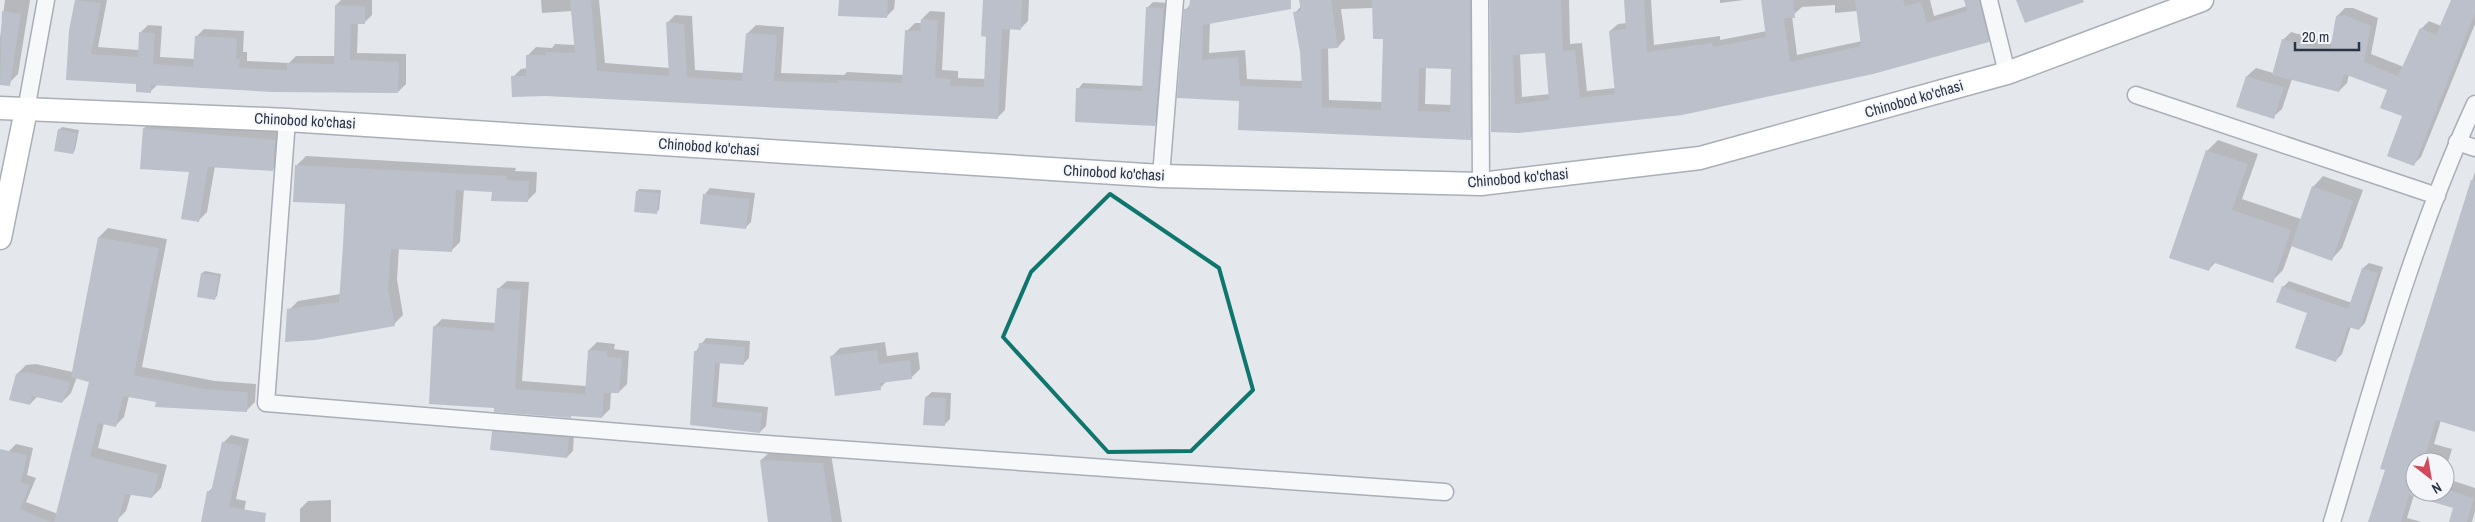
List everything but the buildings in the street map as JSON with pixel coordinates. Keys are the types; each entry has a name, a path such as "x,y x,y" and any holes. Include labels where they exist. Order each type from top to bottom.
{"street":[{"path":"0,238 46,0"},
{"path":"1161,176 1175,0"},
{"path":"1480,0 1481,184"},
{"path":"1989,0 2007,73"},
{"name":"Chinobod ko'chasi","path":"0,108 287,120 1161,176 1481,184 1700,158 2007,73 2202,0"},
{"path":"2136,94 2437,196"},
{"path":"2332,522 2397,302 2457,142 2475,104"},
{"path":"287,120 266,403 767,444 1444,492"},
{"path":"2457,142 2475,148"}],"highlighted area":[{"path":"1110,194 1219,268 1253,390 1191,451 1108,452 1003,337 1031,272"}]}
